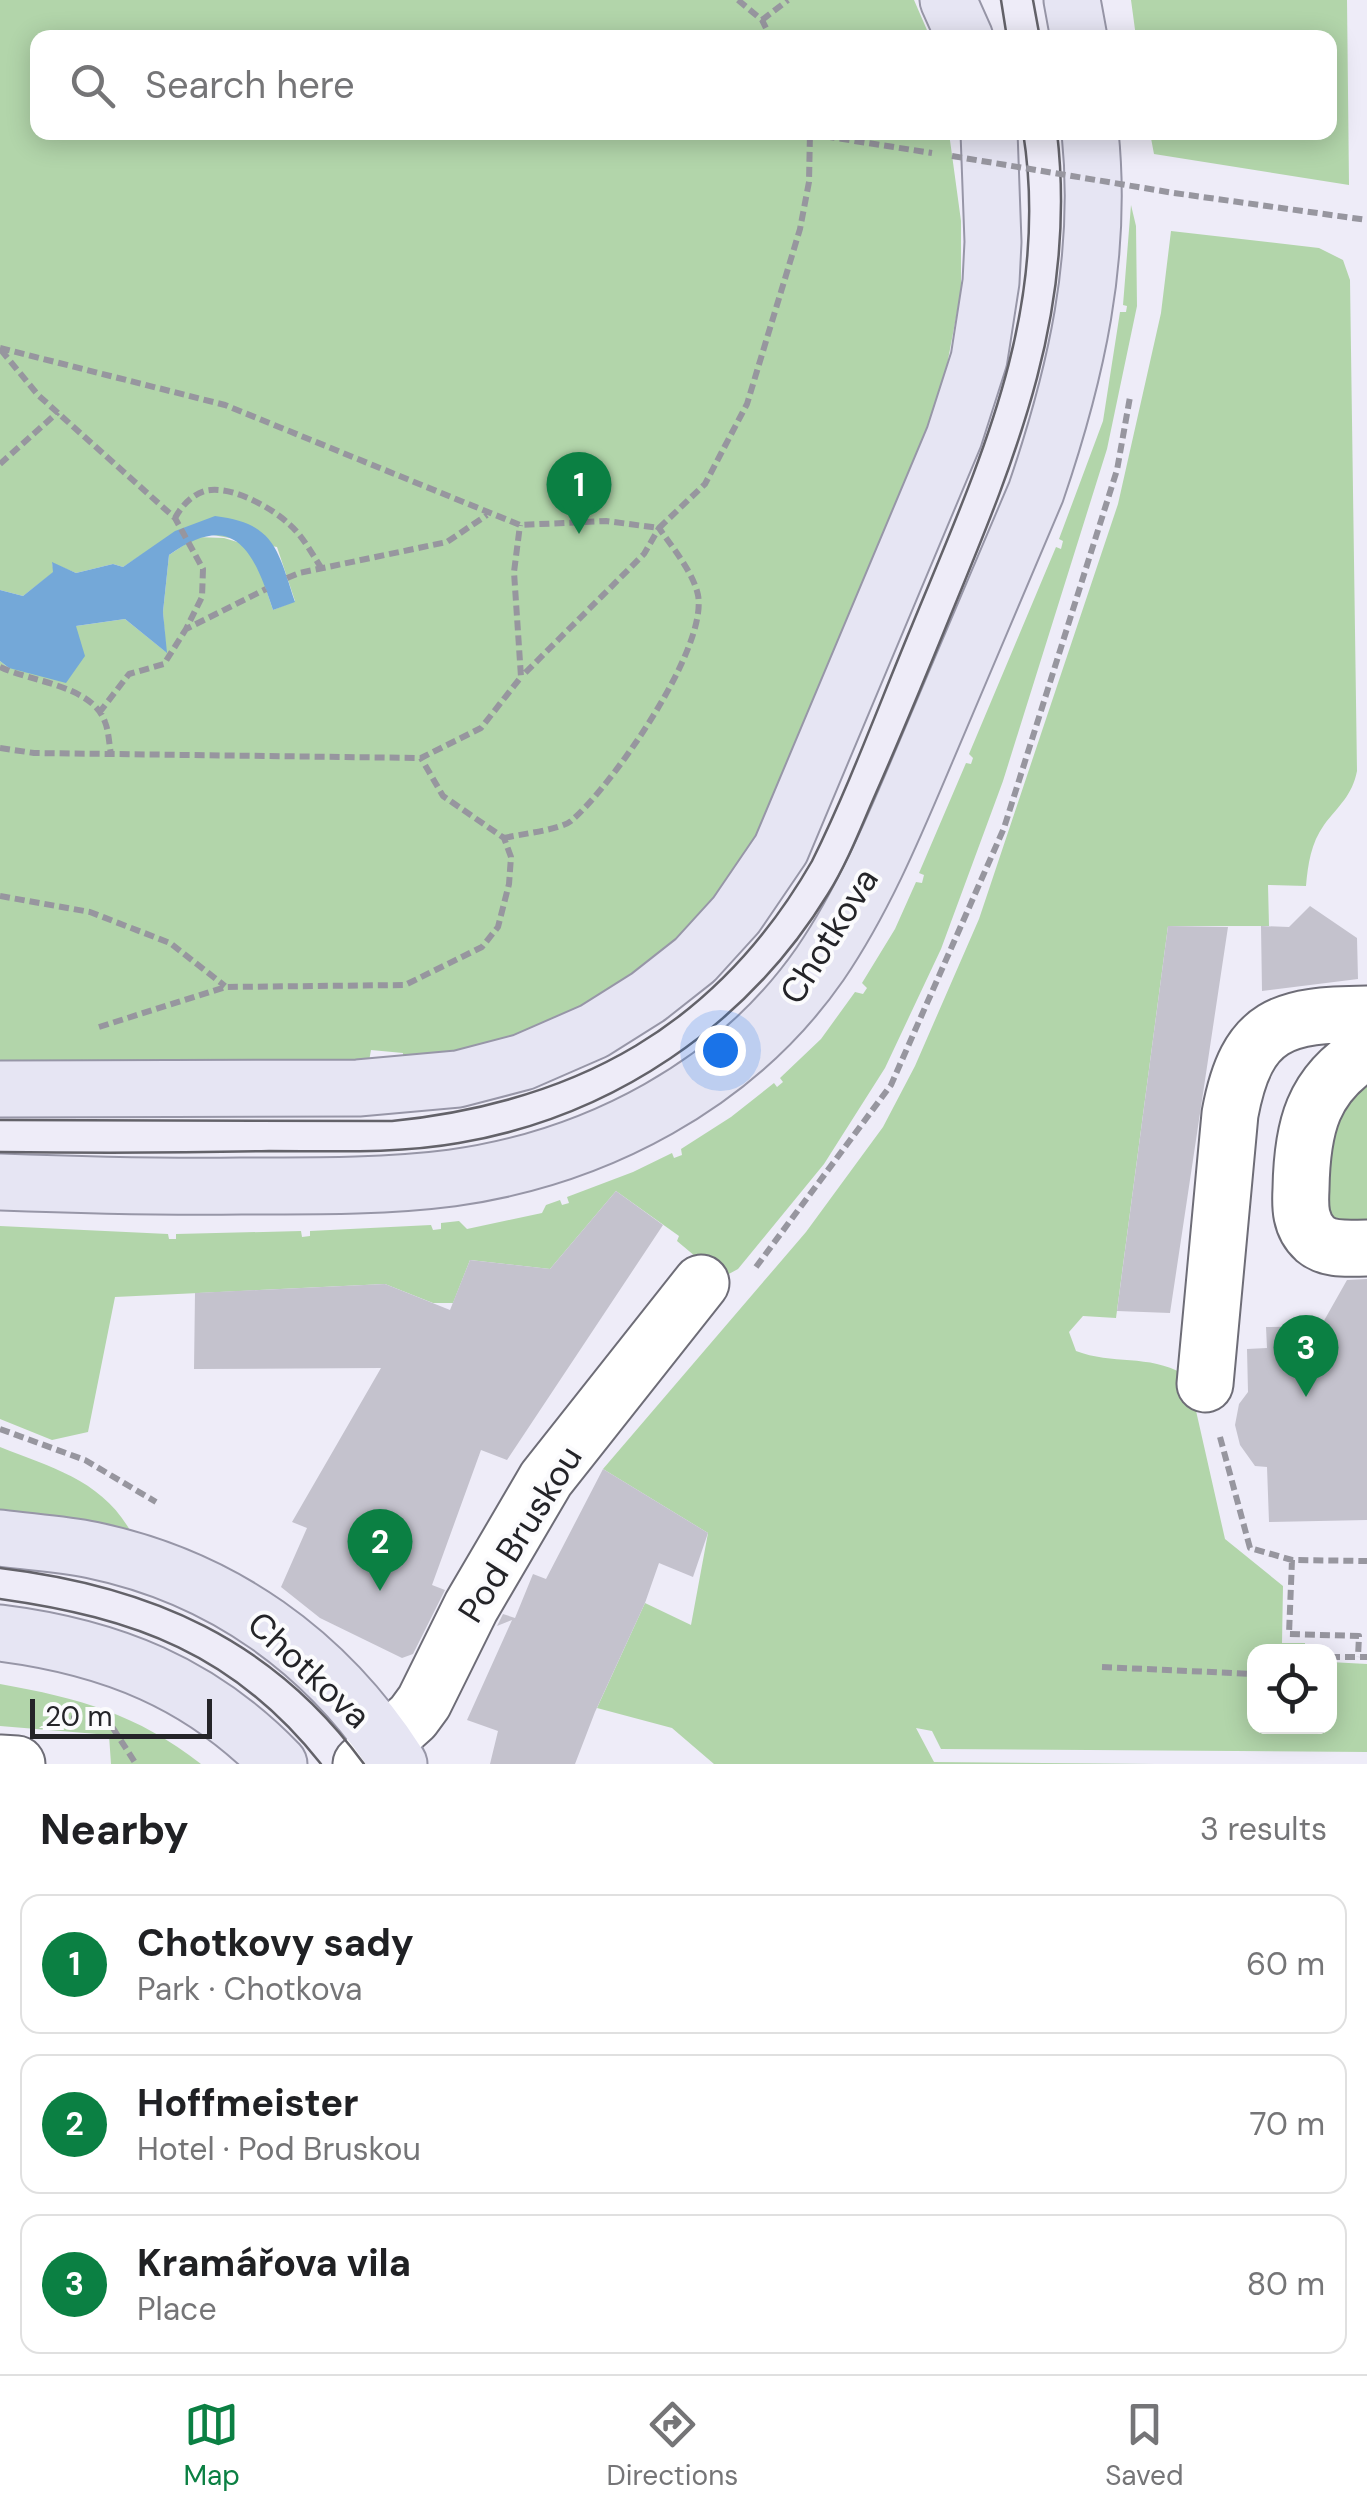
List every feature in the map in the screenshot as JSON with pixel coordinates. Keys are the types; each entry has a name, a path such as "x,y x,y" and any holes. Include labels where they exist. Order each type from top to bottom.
{"main road":[{"path":"1072,0 1078,30"},
{"name":"Chotkova","path":"0,1182 116,1186 374,1184 451,1178 511,1167 624,1128 720,1070 757,1036 787,1007 819,965 862,893 1036,492 1059,427 1091,266 1094,224 1090,140"},
{"path":"0,1089 372,1088 458,1079 523,1062 594,1032 695,960 736,915 780,848 954,437 979,360 990,282 993,227 971,144"},
{"name":"Chotkova","path":"0,1538 89,1549 173,1573 212,1589 284,1637 355,1705 382,1757"},
{"path":"0,1633 44,1638 99,1653 169,1680 230,1720 279,1764"}],"street":[{"path":"1205,1384 1230,1114 1245,1064 1274,1029 1293,1019 1367,1014"},
{"path":"1367,1050 1335,1074 1311,1114 1301,1149 1300,1206 1302,1220 1318,1241 1334,1248 1367,1248"},
{"name":"Pod Bruskou","path":"382,1757 424,1702 471,1607 546,1479 727,1277"},
{"path":"0,1763 16,1764"}],"path":[{"path":"738,0 762,20 767,30"},
{"path":"762,20 788,0"},
{"path":"0,748 34,753 420,758 481,728 521,677 644,554 659,528 705,484 747,404 800,229 809,182 810,140"},
{"path":"912,140 971,144 1174,193 1367,220"},
{"path":"0,348 225,405 520,525 606,521 659,528 678,554 698,595 692,641 685,661 625,759 569,824 504,838"},
{"path":"0,348 38,395 175,518 203,569 202,597 164,664 129,674 99,713"},
{"path":"727,1277 892,1084 1004,828 1117,470 1133,380"},
{"path":"0,464 58,412"},
{"path":"175,518 183,504 209,490 232,494 274,511 294,528 322,569"},
{"path":"288,578 447,542 488,515"},
{"path":"520,525 514,572 521,677"},
{"path":"186,628 266,589"},
{"path":"0,667 79,694 104,718 111,754"},
{"path":"84,1031 226,987 405,985 482,948 498,926 510,884 511,857 504,838 443,796 420,758"},
{"path":"0,896 90,912 170,943 226,987"},
{"path":"1205,1384 1250,1548 1292,1560 1367,1561"},
{"path":"0,1429 85,1460"},
{"path":"1292,1560 1290,1634 1359,1636 1363,1657 1337,1656"},
{"path":"1102,1667 1247,1674"},
{"path":"55,1717 110,1722 136,1764"}],"green space":[{"path":"0,0 914,0 927,30 30,30 30,140 950,140 961,221 961,291 940,402 774,829 702,925 554,1034 403,1069 403,1053 371,1050 368,1067 0,1073 0,661 9,668 76,626 125,619 166,652 163,612 169,555 196,537 224,538 244,544 258,565 273,610 295,601 277,547 181,529 123,567 113,564 76,573 52,563 54,572 23,596 0,590"},
{"path":"1131,0 1347,0 1349,185 1154,154 1151,140 1337,140 1337,30 1135,30"},
{"path":"1131,205 1136,226 1137,306 1107,449 1003,781 941,949 885,1068 824,1164 738,1269 727,1275 714,1272 677,1241 679,1236 616,1191 550,1269 470,1260 453,1303 433,1303 385,1284 115,1297 88,1432 52,1440 0,1419 0,1226 168,1234 169,1239 176,1239 176,1234 301,1231 302,1237 310,1236 310,1231 431,1225 433,1230 441,1229 441,1223 459,1221 467,1229 542,1213 546,1205 560,1200 562,1205 569,1203 567,1197 672,1153 674,1158 682,1155 681,1149 774,1083 777,1087 783,1082 780,1078 821,1039 855,992 863,994 867,988 862,983 895,929 916,882 922,883 924,875 919,873 966,763 971,764 973,758 969,754 1056,547 1061,549 1063,541 1059,539 1103,421 1120,312 1126,312 1127,306 1123,305"},
{"path":"1171,231 1319,248 1343,260 1350,280 1357,771 1348,794 1316,839 1306,886 1268,885 1269,926 1168,926 1116,1318 1083,1316 1069,1332 1076,1351 1157,1364 1183,1374 1192,1393 1225,1539 1283,1586 1282,1643 1305,1644 1247,1644 1247,1734 1337,1734 1337,1662 1367,1664 1367,1752 941,1749 932,1731 916,1728 934,1762 1155,1764 714,1764 672,1728 597,1708 645,1603 691,1625 708,1533 603,1469 806,1232 883,1127 915,1066 979,919 1118,504 1161,313"},
{"path":"1367,1067 1367,1231 1338,1230 1320,1194 1319,1150"},
{"path":"0,1447 58,1470 92,1489 107,1501 132,1534 0,1525"},
{"path":"0,1684 106,1710 154,1732 201,1764 111,1764 109,1735 0,1726"}],"water":[{"path":"215,516 250,525 271,542 295,602 273,610 258,570 239,543 226,536 210,536 192,541 169,555 163,612 167,653 125,619 76,626 85,656 66,683 9,668 0,661 0,590 23,596 53,572 52,562 76,573 113,564 123,567 175,531"}],"building":[{"path":"1310,906 1357,938 1358,979 1262,991 1261,926 1289,927"},
{"path":"1168,926 1228,927 1170,1313 1117,1311"},
{"path":"616,1191 663,1225 507,1460 481,1450 432,1585 445,1590 413,1654 402,1658 320,1618 281,1587 307,1528 292,1522 381,1368 194,1369 195,1293 385,1284 450,1310 470,1260 550,1269"},
{"path":"1367,1279 1367,1520 1269,1522 1267,1467 1255,1466 1240,1445 1235,1425 1239,1404 1248,1392 1247,1349 1267,1348 1266,1327 1321,1326 1347,1280"},
{"path":"603,1469 708,1533 693,1577 659,1563 575,1764 490,1764 498,1731 467,1720 512,1620 497,1626 503,1614 515,1618 533,1574 546,1579"}],"tram line":[{"path":"1001,0 1006,30"},
{"path":"1033,0 1039,30"},
{"path":"0,1120 392,1121 459,1111 522,1096 581,1074 636,1046 686,1011 732,969 774,919 812,861 863,746 982,449 1002,388 1027,263 1029,198 1024,140"},
{"path":"0,1152 364,1151 459,1143 570,1112 622,1088 716,1024 758,985 795,942 848,857 998,499 1036,381 1050,321 1061,197 1057,140"},
{"path":"0,1568 107,1589 204,1626 290,1683 328,1720 364,1764"},
{"path":"0,1599 95,1617 178,1647 253,1694 321,1764"}],"place":[{"name":"Chotkovy sady","path":"579,534"},
{"name":"Kramářova vila","path":"1306,1397"},
{"name":"Hoffmeister","path":"380,1591"}]}
